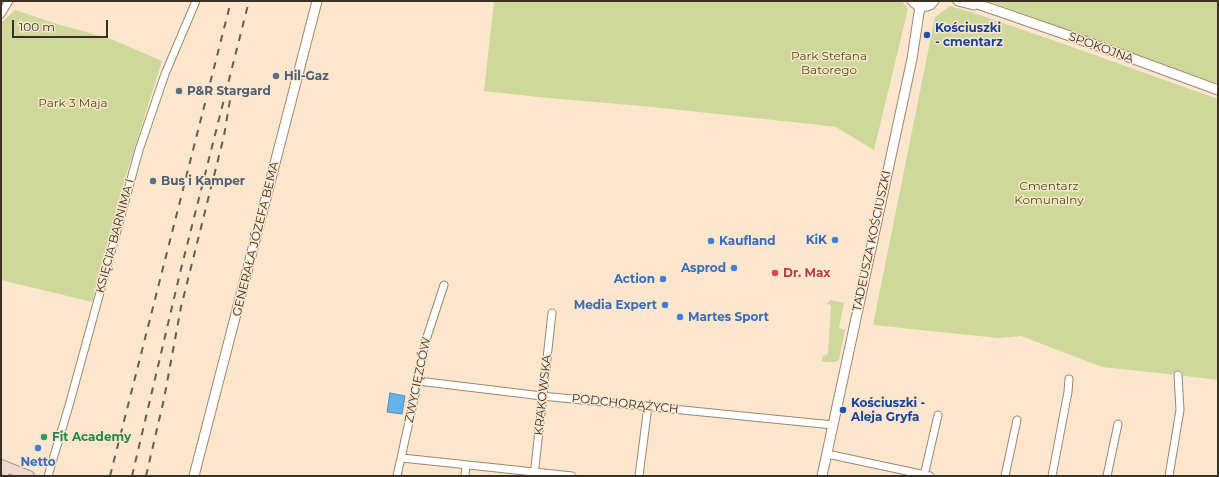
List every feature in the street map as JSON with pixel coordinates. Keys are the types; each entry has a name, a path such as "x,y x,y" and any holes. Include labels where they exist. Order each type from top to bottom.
{"main road":[{"path":"1,465 29,476"}],"street":[{"path":"1,14 9,1"},
{"name":"KSIĘCIA BARNIMA I","path":"48,476 72,395 139,150 165,74 196,1"},
{"name":"GENERAŁA JÓZEFA BEMA","path":"194,476 317,1"},
{"path":"916,4 927,6 934,1"},
{"name":"SPOKOJNA","path":"958,1 983,7"},
{"name":"SPOKOJNA","path":"969,1 1093,44 1218,90"},
{"name":"TADEUSZA KOŚCIUSZKI","path":"822,476 912,59 916,4"},
{"name":"ZWYCIĘZCÓW","path":"397,476 425,343 444,285"},
{"name":"KRAKOWSKA","path":"534,474 552,313"},
{"path":"1169,476 1180,410 1178,375"},
{"path":"1052,476 1068,392 1069,379"},
{"name":"PODCHORĄŻYCH","path":"418,381 542,396 833,424"},
{"path":"639,476 648,406"},
{"path":"827,454 926,476 938,416"},
{"path":"1005,476 1017,420"},
{"path":"1107,476 1118,424"},
{"path":"402,458 534,474 572,476"},
{"path":"465,476 466,465"}],"green space":[{"name":"Park Stefana Batorego","path":"494,1 902,1 908,9 874,150 836,127 484,91"},
{"path":"988,1 1218,1 1218,84"},
{"name":"Cmentarz Komunalny","path":"950,6 1058,42 1218,99 1218,380 1102,367 1021,336 998,338 873,325 935,17"},
{"name":"Park 3 Maja","path":"15,10 57,24 111,39 162,61 123,185 92,302 1,280 1,23"},
{"path":"831,300 844,303 839,328 845,330 839,360 835,362 824,362 822,361 823,356 828,354 831,305 827,304"}],"water":[{"path":"390,393 405,396 402,414 387,412"}],"railway":[{"path":"110,476 231,1"},
{"path":"132,476 181,269 249,1"},
{"path":"146,476 164,399 181,307 224,136 231,94"}],"place":[{"name":"Kościuszki - cmentarz","path":"927,35"},
{"name":"Hil-Gaz","path":"276,76"},
{"name":"P&R Stargard","path":"179,91"},
{"name":"Bus i Kamper","path":"153,181"},
{"name":"KiK","path":"835,240"},
{"name":"Kaufland","path":"711,241"},
{"name":"Asprod","path":"734,268"},
{"name":"Dr. Max","path":"775,273"},
{"name":"Action","path":"663,279"},
{"name":"Media Expert","path":"665,305"},
{"name":"Martes Sport","path":"680,317"},
{"name":"Kościuszki - Aleja Gryfa","path":"843,410"},
{"name":"Fit Academy","path":"44,437"},
{"name":"Netto","path":"38,448"}]}
